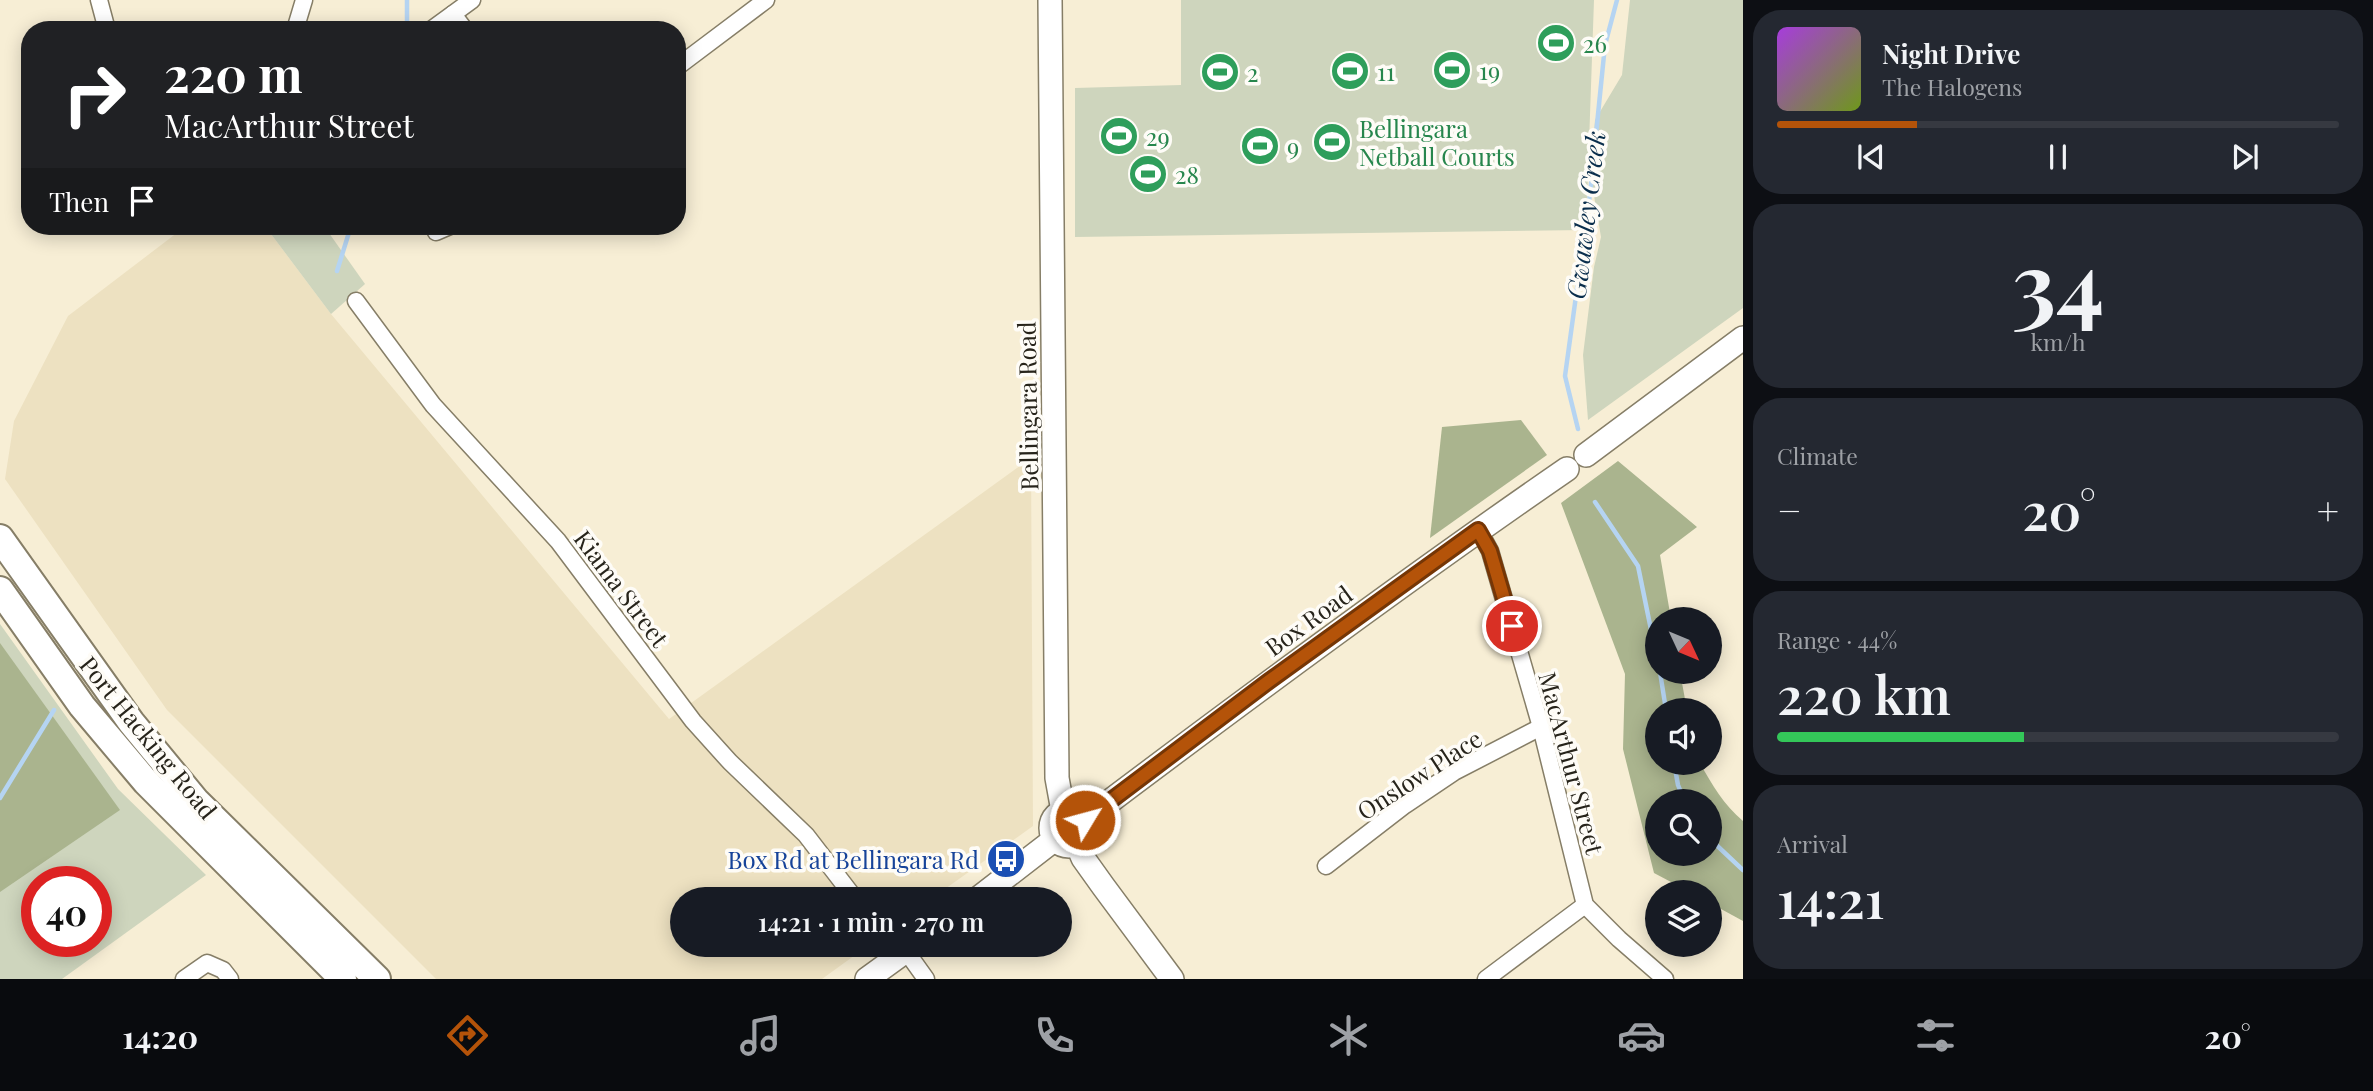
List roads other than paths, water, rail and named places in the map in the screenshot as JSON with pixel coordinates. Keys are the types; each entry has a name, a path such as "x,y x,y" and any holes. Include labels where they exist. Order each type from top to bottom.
{"main road":[{"name":"Port Hacking Road","path":"0,538 131,722 196,801 377,979"},
{"name":"Port Hacking Road","path":"0,590 82,706 146,782 343,979"}],"street":[{"path":"99,0 105,21"},
{"path":"298,21 304,0"},
{"path":"443,21 472,0"},
{"path":"686,60 766,0"},
{"name":"Bellingara Road","path":"1050,0 1057,778 1063,811"},
{"path":"453,14 459,21"},
{"name":"Kiama Street","path":"356,300 433,405 558,541 700,729 730,762 806,835 846,887"},
{"name":"Box Road","path":"1085,820 1279,673 1478,530 1567,469 1575,474 1583,472 1588,464 1586,455 1743,338"},
{"name":"MacArthur Street","path":"1478,530 1490,551 1541,727 1585,905"},
{"name":"Onslow Place","path":"1326,866 1405,805 1454,772 1541,727"},
{"path":"996,887 1066,842 1087,831 1085,820 1073,810 1058,814 1052,824 1066,842 1083,858 1172,979"},
{"path":"1486,979 1585,905 1665,979"},
{"path":"867,979 893,957"},
{"path":"908,957 926,979"},
{"path":"184,979 207,963 223,970 230,979"}],"waterway":[{"path":"407,0 407,21"},
{"name":"Gwawley Creek","path":"1578,429 1565,376 1590,194 1605,45 1617,0"},
{"path":"337,271 348,235"},
{"name":"Gwawley Creek","path":"1595,502 1638,566 1646,607"},
{"name":"Gwawley Creek","path":"1662,684 1664,698"},
{"path":"0,798 54,710"},
{"name":"Gwawley Creek","path":"1676,775 1680,789"},
{"name":"Gwawley Creek","path":"1722,850 1743,870"}],"place":[{"name":"26","path":"1556,43"},
{"name":"19","path":"1452,70"},
{"name":"11","path":"1350,71"},
{"name":"2","path":"1220,72"},
{"name":"29","path":"1119,136"},
{"name":"Bellingara Netball Courts","path":"1332,142"},
{"name":"9","path":"1260,146"},
{"name":"28","path":"1148,174"},
{"name":"Box Rd at Bellingara Rd","path":"1006,859"}]}
